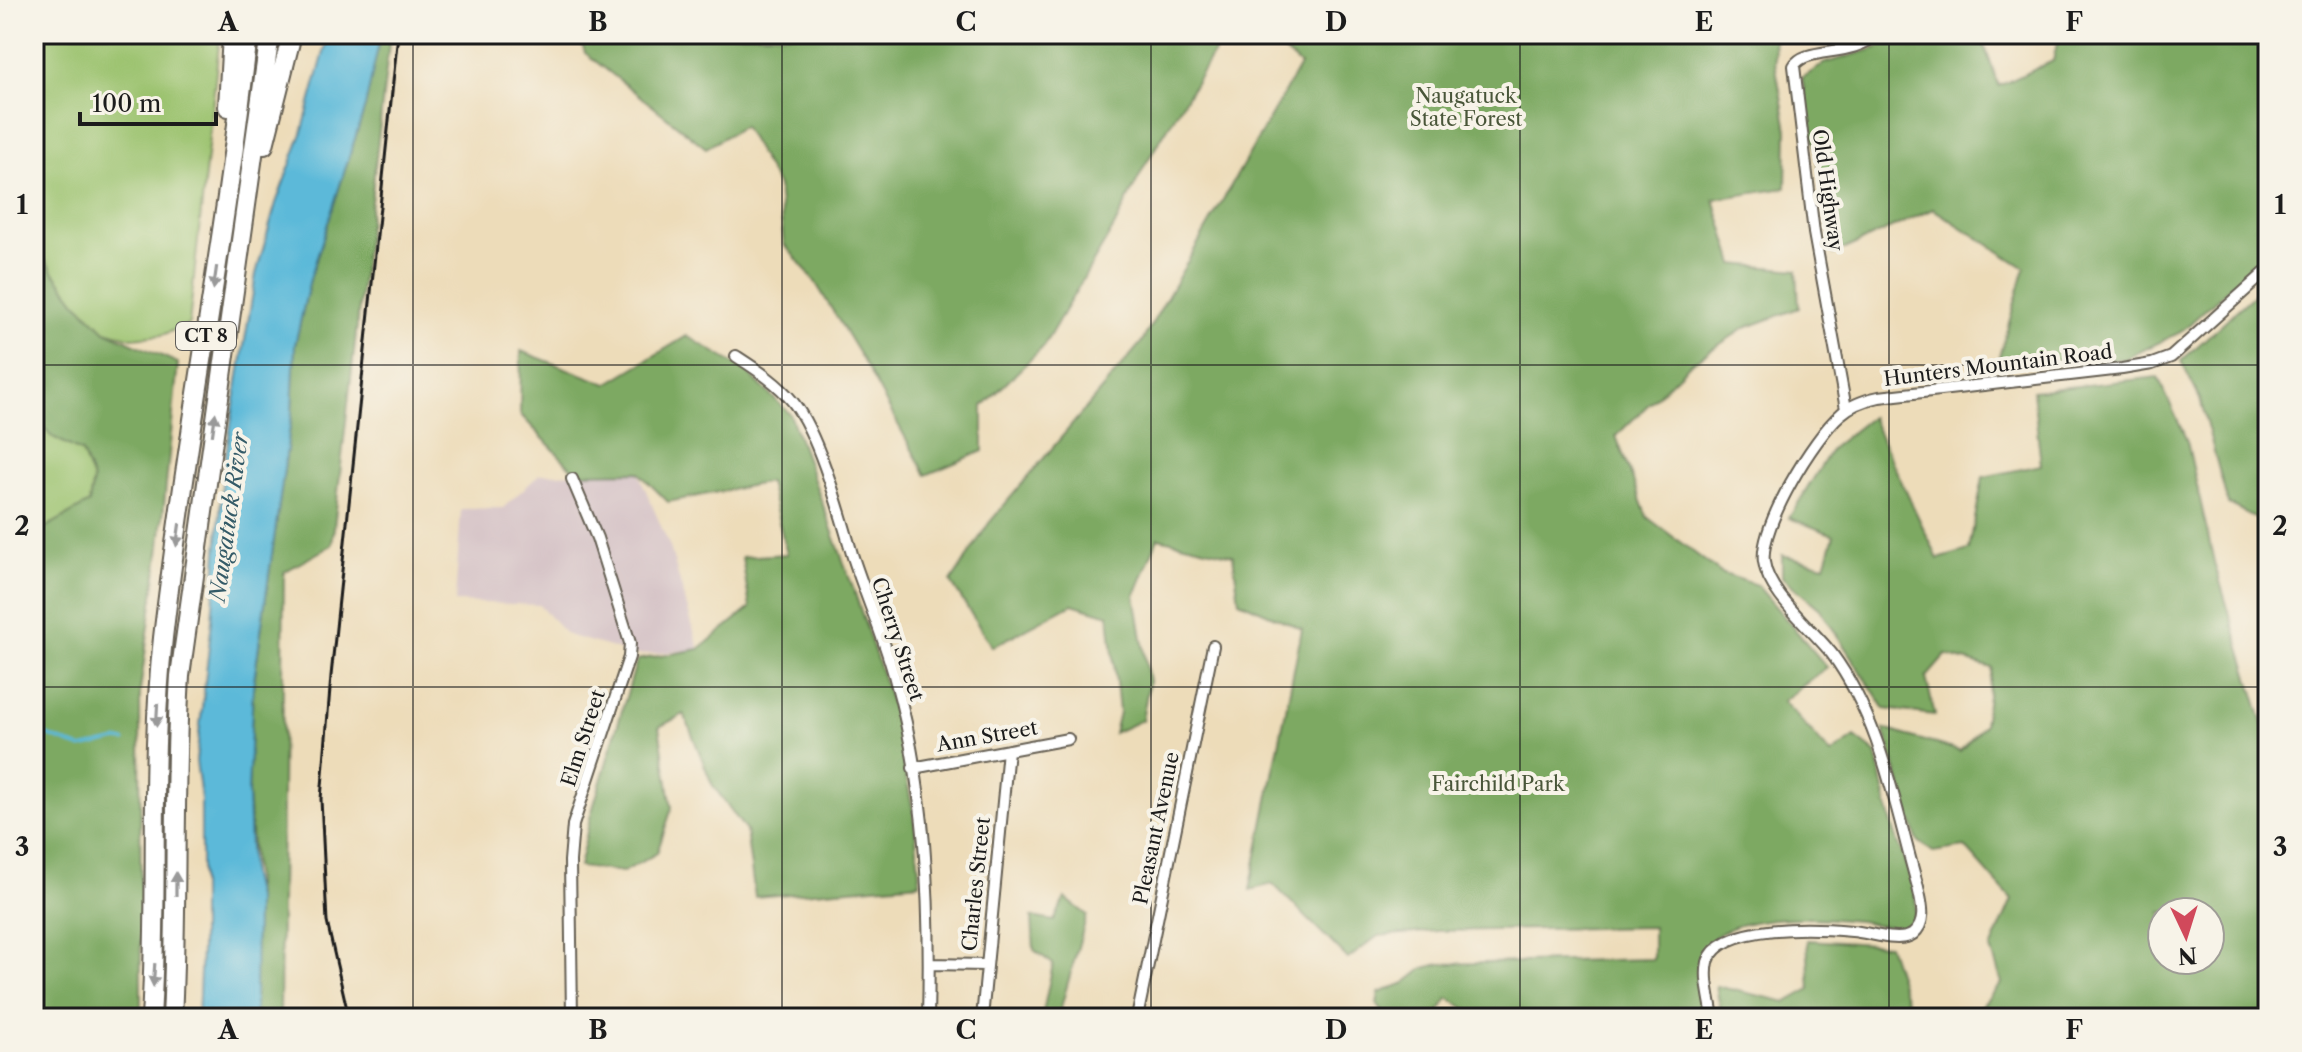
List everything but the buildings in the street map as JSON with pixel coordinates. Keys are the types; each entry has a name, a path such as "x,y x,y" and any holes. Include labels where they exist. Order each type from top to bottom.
{"highway":[{"path":"220,245 232,34"},
{"name":"CT 8","path":"151,1018 155,946 156,740 162,649 248,34"},
{"name":"CT 8","path":"172,1018 180,676 270,34"},
{"path":"241,237 292,34"}],"street":[{"name":"Old Highway","path":"1846,409 1814,233 1794,66 1799,59 1808,55 1856,48 1877,34"},
{"name":"Hunters Mountain Road","path":"1846,409 1865,400 1911,392 2122,369 2162,361 2181,350 2268,270"},
{"name":"Cherry Street","path":"736,356 783,391 802,415 835,499 894,674 926,850 928,1018"},
{"path":"1713,1018 1708,963 1713,953 1729,941 1756,933 1806,928 1902,938 1914,933 1921,923 1922,906 1918,887 1885,765 1868,719 1833,655 1772,584 1763,560 1765,540 1784,497 1817,442 1846,409"},
{"name":"Elm Street","path":"572,479 597,538 630,643 629,657 573,825 570,861 572,1018"},
{"name":"Pleasant Avenue","path":"1137,1018 1213,646"},
{"name":"Ann Street","path":"913,768 1068,739"},
{"name":"Charles Street","path":"929,964 986,965 1008,750"},
{"path":"982,1018 986,965"}],"shaded area":[{"path":"638,472 670,547 699,649 638,655 567,635 539,605 455,602 461,509 503,508 540,474"}],"green space":[{"path":"34,34 220,34 189,324 162,335 132,338 105,331 76,302 34,246"},
{"path":"380,34 390,34 332,545 284,572 280,1018 254,1018 256,898 248,793 253,688 292,413 295,345 310,279 365,107"},
{"path":"579,34 1225,34 1145,165 1114,227 1043,347 983,406 983,451 926,475 814,280 784,244 778,186 743,126 706,148 585,53"},
{"path":"1264,34 1774,34 1775,62 1787,130 1786,188 1714,199 1734,264 1797,270 1799,308 1745,328 1691,363 1616,436 1647,517 1721,573 1757,585 1827,667 1783,701 1831,754 1855,737 1876,753 1895,834 1915,897 1914,918 1908,925 1895,928 1858,921 1795,918 1747,923 1726,931 1710,942 1701,957 1700,979 1705,1018 1482,1018 1448,998 1436,1018 1387,1018 1377,1004 1379,993 1405,983 1424,968 1439,964 1653,959 1653,927 1438,931 1378,936 1348,959 1273,884 1250,890 1302,629 1239,601 1233,555 1158,538 1135,595 1149,682 1142,720 1114,733 1119,712 1109,615 1072,604 992,647 951,582 989,523 1141,343 1300,65"},
{"path":"1904,34 1980,34 1999,86 2053,61 2059,34 2268,34 2268,252 2181,332 2125,359 1998,360 2025,268 1933,209 1834,254 1802,78 1826,63 1900,41"},
{"path":"34,246 76,302 105,331 178,363 160,546 140,691 141,1010 75,1005 72,1018 34,1018 34,534 89,503 93,480 82,452 51,436 34,416"},
{"path":"2268,282 2268,524 2228,504 2200,399 2181,361"},
{"path":"687,336 745,370 790,414 890,699 914,815 920,883 755,897 746,831 712,784 684,714 659,727 672,808 657,853 623,872 579,867 590,818 637,660 699,649 750,608 742,557 787,554 769,482 668,502 638,472 576,473 520,414 521,351 607,384"},
{"path":"2158,377 2187,441 2214,562 2268,740 2268,1018 1971,1018 2002,983 1991,949 2012,900 1965,847 1933,852 1917,840 1884,729 1960,751 1984,725 1992,668 1946,655 1926,678 1935,715 1885,709 1820,609 1782,577 1782,555 1825,565 1834,535 1789,518 1833,447 1871,417 1938,559 1969,550 1983,477 2041,465 2033,391"},
{"path":"34,416 51,436 82,452 93,480 89,503 34,534"},
{"path":"1065,898 1087,915 1058,1018 1036,1018 1043,1012 1053,964 1034,950 1032,917 1054,921"},
{"path":"1807,940 1888,945 1912,1018 1722,1018 1716,986 1787,1002 1810,989"}],"water":[{"name":"Naugatuck River","path":"329,34 381,34 365,107 310,279 295,345 292,413 253,688 248,793 251,876 256,898 255,1014 254,1018 198,1018 201,799 196,761 212,620 223,471 256,274 276,203 302,133"}],"waterway":[{"path":"34,730 81,748 125,741"}],"railway":[{"path":"349,1018 327,922 321,799 398,34"}],"park label":[{"name":"Naugatuck State Forest","path":"1466,108"},
{"name":"Fairchild Park","path":"1498,784"}]}
